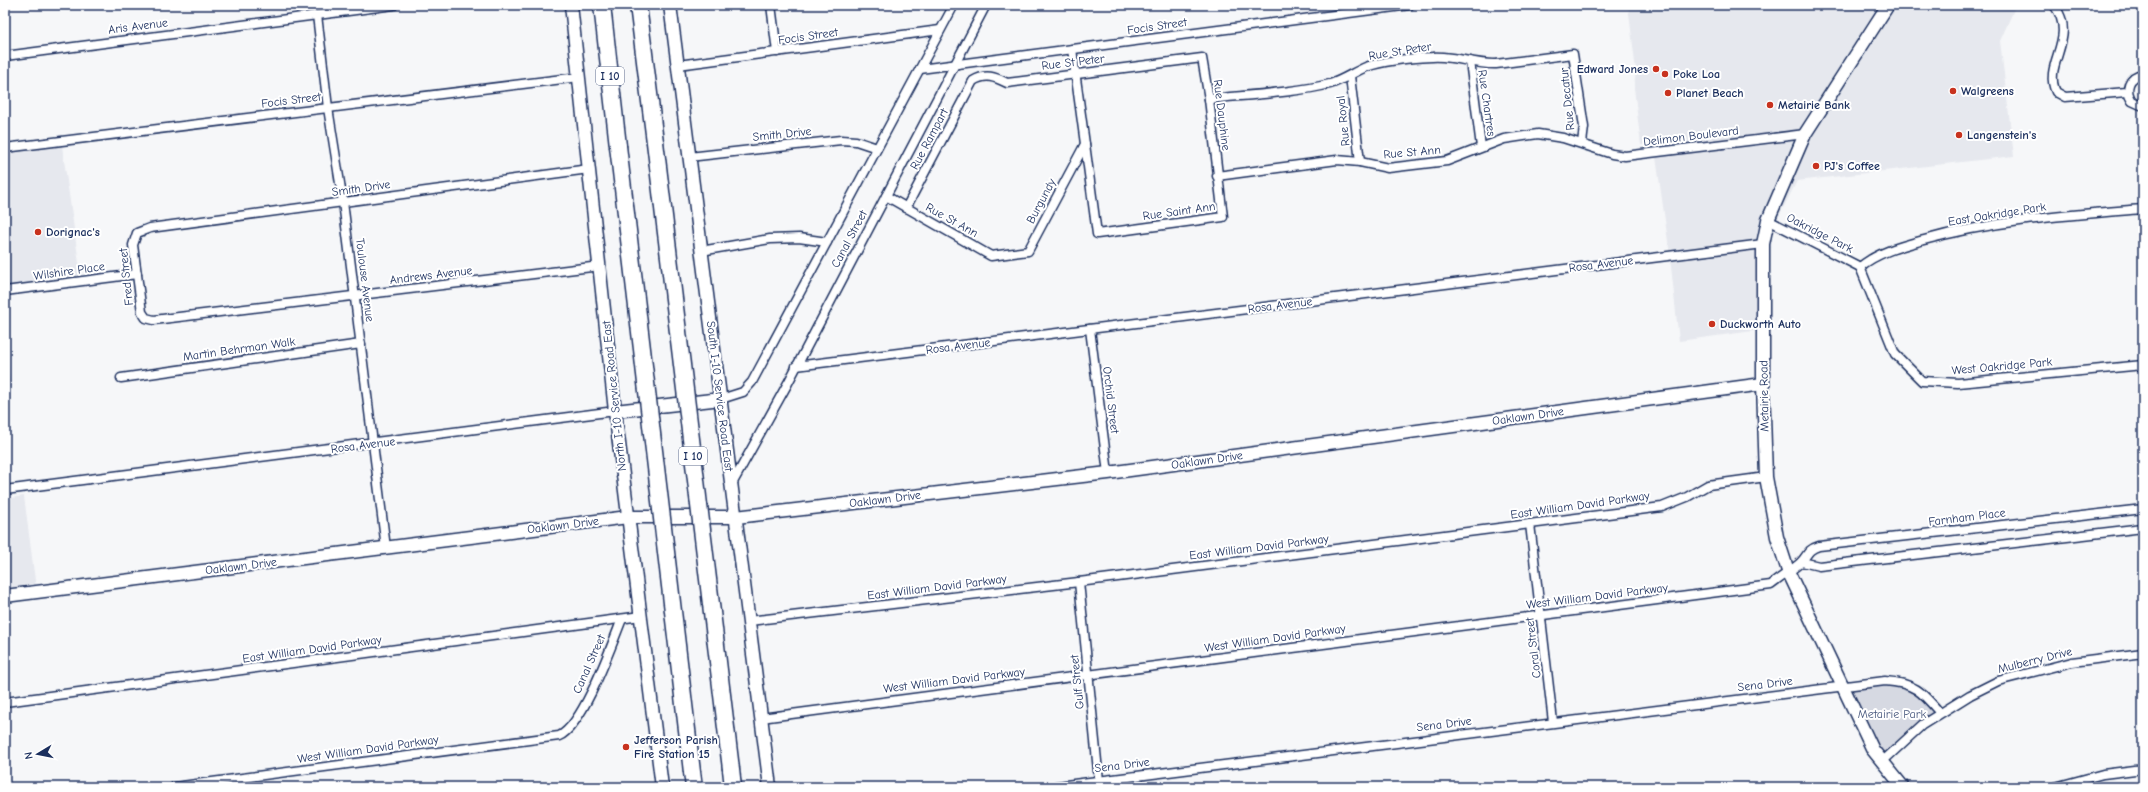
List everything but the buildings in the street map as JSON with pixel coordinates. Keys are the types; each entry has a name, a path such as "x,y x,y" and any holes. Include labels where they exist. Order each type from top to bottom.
{"highway":[{"name":"I 10","path":"602,5 693,779"},
{"name":"I 10","path":"638,5 733,787"}],"street":[{"name":"Aris Avenue","path":"5,56 394,5"},
{"name":"North I-10 Service Road East","path":"571,5 615,411 662,787"},
{"name":"South I-10 Service Road East","path":"670,5 770,787"},
{"path":"771,5 777,52"},
{"name":"Canal Street","path":"721,399 743,392 752,382 954,5"},
{"name":"Canal Street","path":"732,484 796,366 986,5"},
{"name":"Focis Street","path":"920,69 1410,5"},
{"name":"Metairie Road","path":"1888,5 1805,134 1768,220 1763,244 1763,384 1766,477 1777,537 1788,571 1841,687 1873,750 1903,787"},
{"path":"2054,5 2060,13 2064,32 2051,79 2056,92 2065,97 2127,92"},
{"name":"Toulouse Avenue","path":"317,15 328,108 343,202 386,548"},
{"name":"Focis Street","path":"678,65 940,30"},
{"path":"1072,49 1085,144"},
{"name":"Rue St Peter","path":"1209,100 1318,86 1350,76 1364,68 1377,64 1433,57 1483,64 1496,64 1573,54"},
{"name":"Rue Decatur","path":"1573,54 1584,127 1582,143"},
{"name":"Rue St Peter","path":"973,81 986,76 1007,83 1202,58"},
{"name":"Rue Dauphine","path":"1202,58 1209,100 1217,176"},
{"name":"Rue Chartres","path":"1470,61 1481,147"},
{"path":"2143,74 2133,78 2129,82 2127,92 2132,101 2143,106"},
{"name":"Rue Royal","path":"1350,76 1360,162"},
{"name":"Focis Street","path":"5,148 579,77"},
{"name":"Rue Rampart","path":"906,208 973,81"},
{"name":"Rue St Ann","path":"1217,176 1337,160 1360,162 1388,168 1447,160 1504,139 1538,134 1582,143"},
{"name":"Delimon Boulevard","path":"1582,143 1612,154 1625,156 1805,134"},
{"name":"Smith Drive","path":"689,157 841,140 856,141 877,148"},
{"name":"Rue Saint Ann","path":"1085,144 1097,234 1223,218 1217,176"},
{"name":"Burgundy","path":"1008,254 1028,251 1085,144"},
{"name":"Smith Drive","path":"137,233 150,228 589,169"},
{"name":"Rue St Ann","path":"886,196 991,256 1008,254"},
{"name":"East Oakridge Park","path":"1860,267 1871,258 1905,245 1948,233 2071,215 2143,209"},
{"name":"Oakridge Park","path":"1768,220 1860,267"},
{"name":"Fred Street","path":"137,233 133,245 142,312 146,318"},
{"path":"701,251 770,239 799,238 827,242"},
{"name":"Rosa Avenue","path":"796,366 1763,244"},
{"name":"Andrews Avenue","path":"146,318 154,320 355,297 600,266"},
{"name":"West Oakridge Park","path":"1860,267 1895,354 1922,381 1958,383 2143,364"},
{"name":"Wilshire Place","path":"5,291 137,274"},
{"name":"Orchid Street","path":"1090,329 1108,474"},
{"name":"Martin Behrman Walk","path":"121,378 361,344"},
{"name":"Oaklawn Drive","path":"5,596 628,517 736,517 1108,474 1763,384"},
{"name":"Rosa Avenue","path":"5,490 373,444 615,411 721,399"},
{"name":"East William David Parkway","path":"749,621 1079,582 1662,506 1687,497 1708,485 1766,477"},
{"name":"Farnham Place","path":"1788,571 1802,562 1805,554 1818,546 2143,509"},
{"name":"Coral Street","path":"1530,524 1553,722"},
{"path":"1802,562 1819,566 2143,528"},
{"name":"West William David Parkway","path":"761,718 1771,585 1788,571"},
{"name":"Gulf Street","path":"1079,582 1099,780"},
{"path":"622,619 641,616"},
{"name":"Canal Street","path":"564,734 570,728 593,689 622,619"},
{"name":"East William David Parkway","path":"5,702 622,619"},
{"name":"Mulberry Drive","path":"1882,762 1922,725 1970,695 1998,681 2072,662 2143,653"},
{"path":"1841,687 1885,681 1899,682 1921,691 1940,714"},
{"name":"Sena Drive","path":"1050,787 1553,722 1841,687"},
{"name":"West William David Parkway","path":"174,787 564,734"},
{"path":"2055,787 2103,774 2143,769"}],"shaded area":[{"path":"1628,5 2016,5 2000,41 2014,156 1797,181 1772,230 1768,329 1679,341 1669,248 1654,143 1641,145 1634,88 1636,71"},
{"name":"Dorignac's","path":"62,146 81,277 5,287 5,153"},
{"path":"5,343 11,387 5,388"},
{"path":"24,496 36,588 5,593 5,499"}],"green space":[{"name":"Metairie Park","path":"1895,682 1921,691 1940,713 1882,762 1841,687"}],"place":[{"name":"Edward Jones","path":"1656,69"},
{"name":"Poke Loa","path":"1665,74"},
{"name":"Walgreens","path":"1953,91"},
{"name":"Planet Beach","path":"1668,93"},
{"name":"Metairie Bank","path":"1770,105"},
{"name":"Langenstein's","path":"1959,135"},
{"name":"PJ's Coffee","path":"1816,166"},
{"name":"Dorignac's","path":"38,232"},
{"name":"Duckworth Auto","path":"1712,324"},
{"name":"Jefferson Parish Fire Station 15","path":"626,747"}]}
